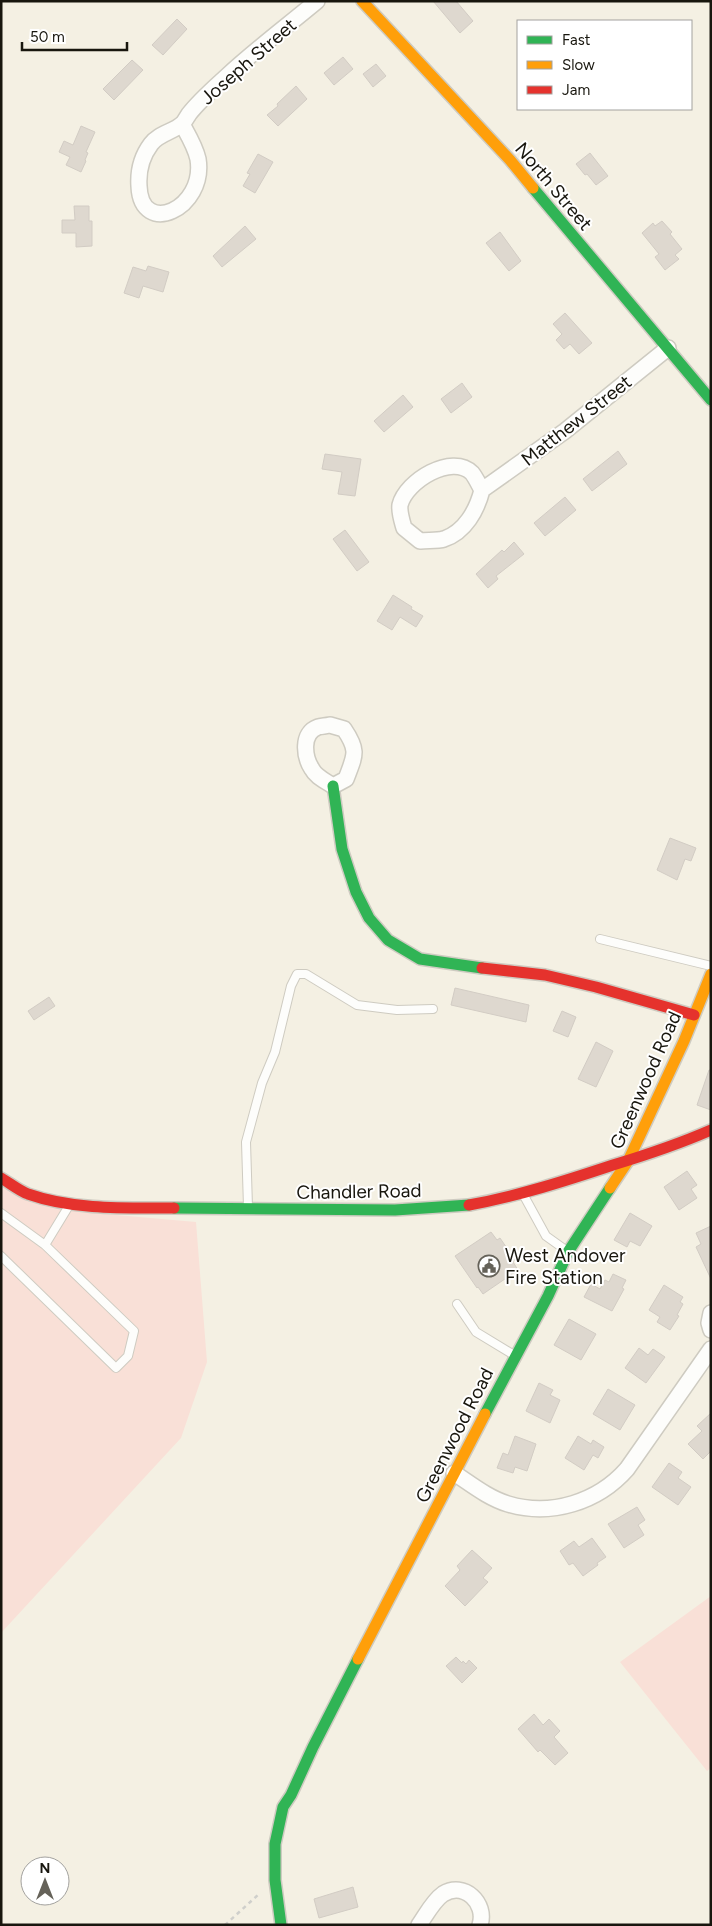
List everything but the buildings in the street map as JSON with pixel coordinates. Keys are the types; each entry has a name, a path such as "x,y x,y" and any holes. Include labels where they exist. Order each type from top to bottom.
{"street":[{"name":"Joseph Street","path":"182,124 193,144 198,159 195,186 188,200 178,208 167,213 156,213 148,210 142,201 139,188 139,171 144,154 152,142 182,124 189,114 228,75 317,1"},
{"name":"North Street","path":"362,1 510,160 711,400"},
{"name":"Matthew Street","path":"482,490 565,431 668,348"},
{"path":"447,467 462,467 472,474 482,490 478,505 469,520 458,532 443,540 420,541 404,528 400,505 409,489 422,476 447,467"},
{"path":"334,786 342,849 356,892 369,918 388,940 420,959 461,966 545,975 596,987 694,1015"},
{"name":"Greenwood Road","path":"281,1925 275,1880 275,1844 283,1807 291,1795 313,1747 454,1473 548,1296 568,1252 628,1161 711,974"},
{"name":"Chandler Road","path":"1,1178 26,1193 50,1200 110,1208 395,1210 458,1206 522,1193 570,1180 682,1143 711,1130"},
{"path":"711,1313 709,1323 711,1330"},
{"path":"454,1473 493,1498 526,1508 563,1507 594,1495 607,1488 627,1469 711,1349"},
{"path":"419,1925 438,1898 447,1892 458,1891 468,1893 476,1900 481,1910 480,1925"}],"lane":[{"path":"600,939 711,966"},
{"path":"248,1209 246,1142 260,1090 275,1052 290,986 297,974 306,974 357,1004 397,1010 433,1009"},
{"path":"522,1193 546,1236 568,1252"},
{"path":"45,1245 71,1202"},
{"path":"1,1213 45,1245 134,1331 128,1356 116,1368 1,1256"},
{"path":"457,1304 476,1332 515,1356"}],"path":[{"path":"225,1925 275,1880"}],"shaded area":[{"path":"1,1181 82,1212 196,1222 207,1362 181,1438 1,1633"},
{"path":"711,1596 711,1768 707,1771 620,1662"}],"traffic: fast":[{"path":"533,188 711,400"},
{"path":"333,786 342,849 356,892 369,918 388,940 420,959 482,968"},
{"path":"485,1414 548,1296 568,1252 610,1188"},
{"path":"174,1208 395,1210 469,1205"},
{"path":"281,1925 275,1880 275,1844 283,1807 291,1795 358,1659"}],"traffic: slow":[{"path":"362,1 510,160 533,188"},
{"path":"610,1188 628,1161 684,1041 711,974"},
{"path":"358,1659 485,1414"}],"traffic: jam":[{"path":"482,968 545,975 596,987 694,1015"},
{"path":"469,1205 559,1182 662,1149 711,1130"},
{"path":"1,1178 28,1194 63,1203 100,1207 174,1208"}],"place":[{"name":"West Andover Fire Station","path":"489,1266"}]}
